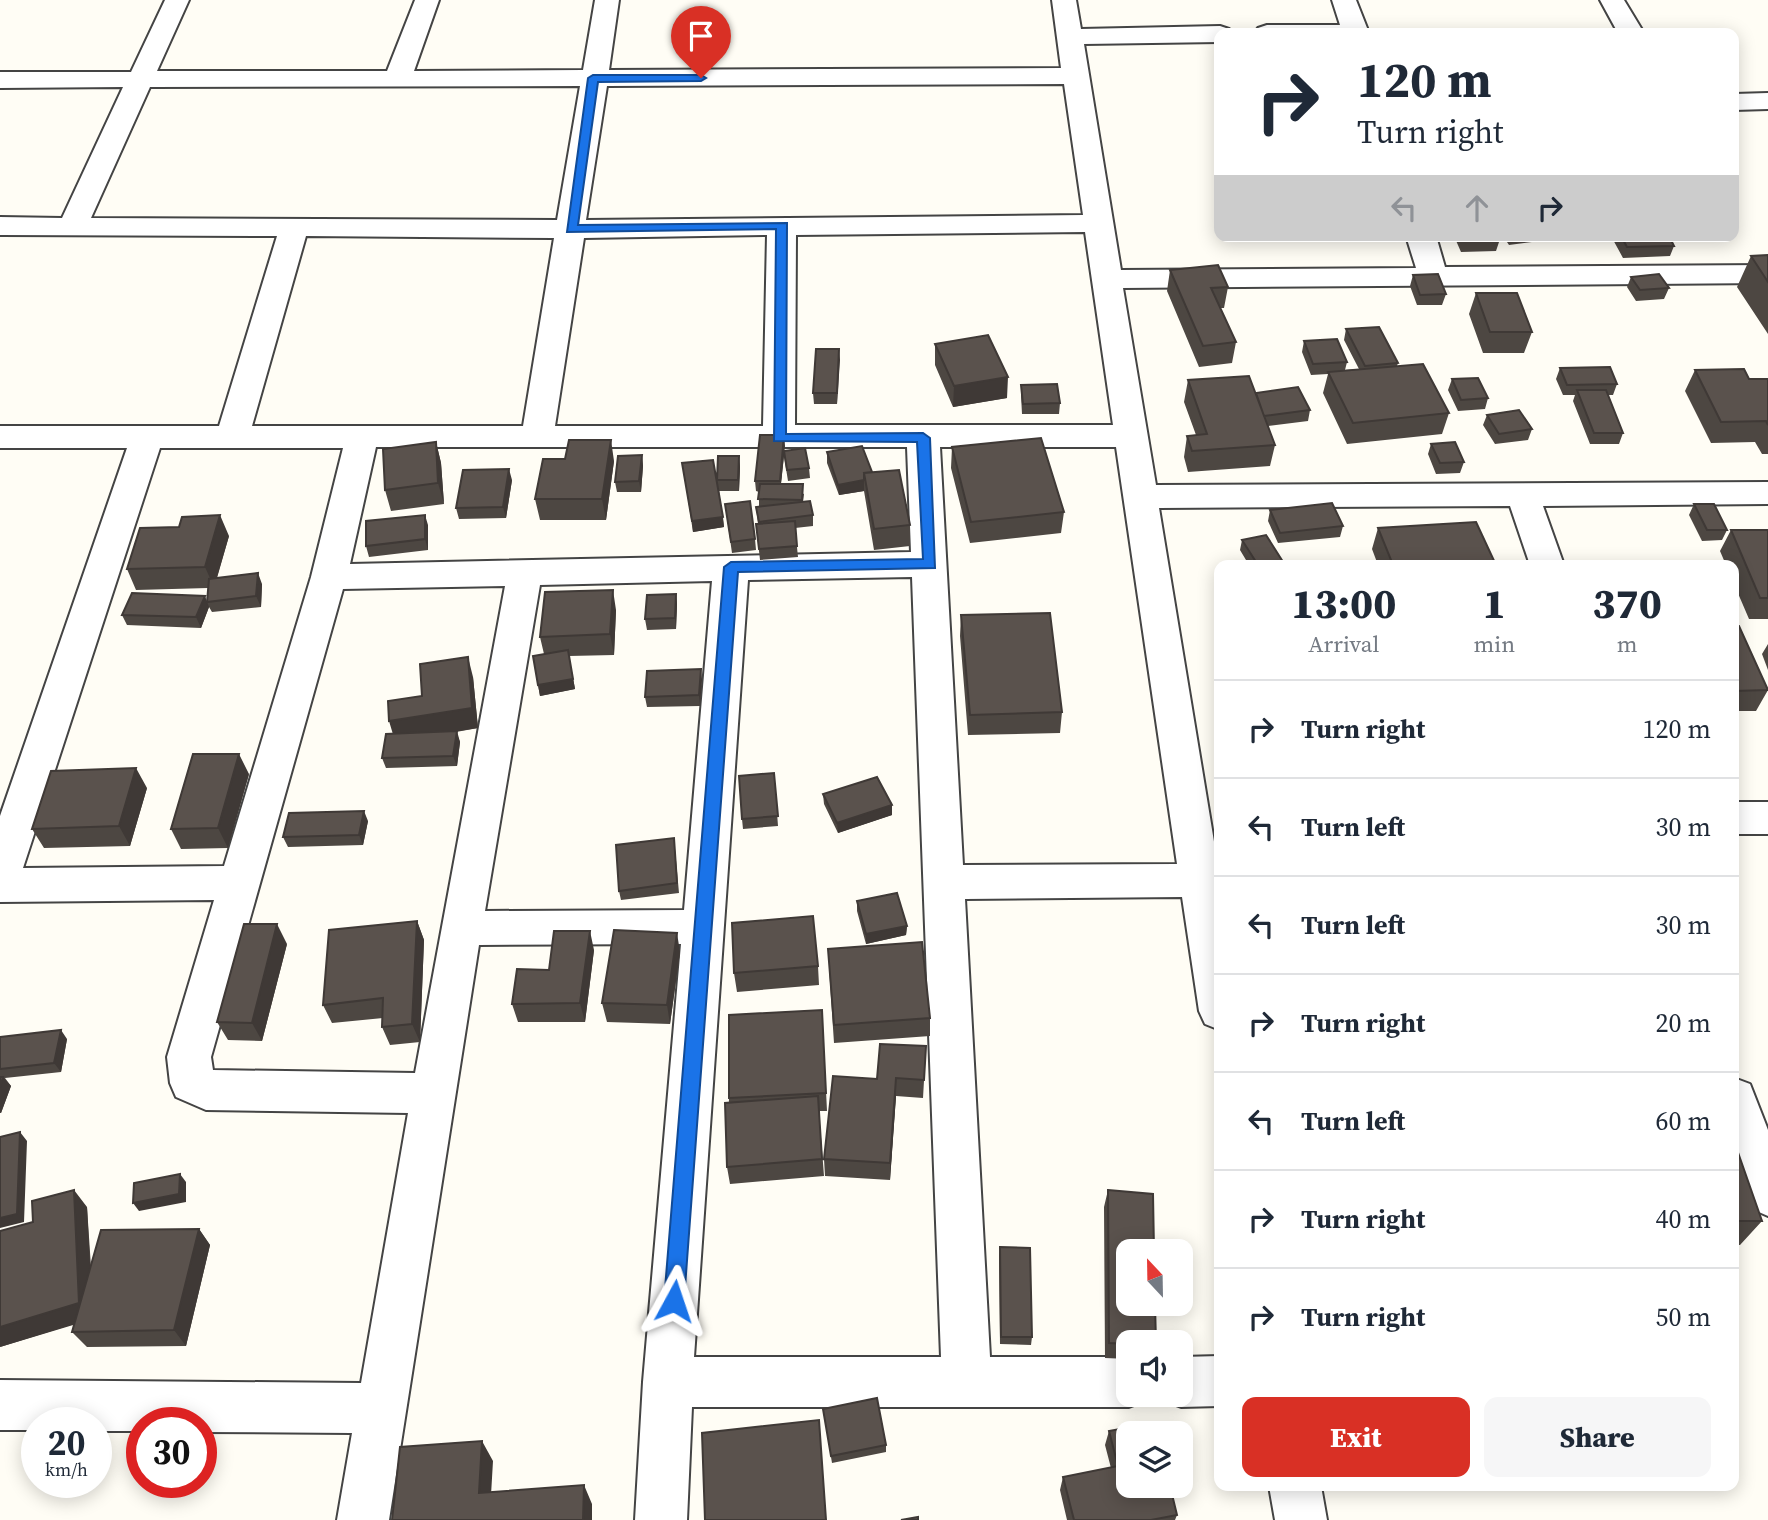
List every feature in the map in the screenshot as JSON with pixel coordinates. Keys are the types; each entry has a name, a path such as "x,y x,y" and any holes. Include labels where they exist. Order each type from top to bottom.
{"street":[{"path":"73,226 177,0"},
{"path":"398,77 427,0"},
{"path":"537,438 607,0"},
{"path":"1065,0 1199,880 1213,927"},
{"path":"1344,0 1354,28"},
{"path":"1612,0 1628,28"},
{"path":"1069,37 1214,34"},
{"path":"0,80 1076,76"},
{"path":"1739,102 1768,102"},
{"path":"0,226 571,229 1099,223"},
{"path":"779,438 782,226"},
{"path":"233,435 294,228"},
{"path":"1423,242 1433,276"},
{"path":"1108,279 1768,274"},
{"path":"0,875 147,436"},
{"path":"0,437 1130,436"},
{"path":"362,438 329,577 189,1057 192,1083 206,1090 434,1093"},
{"path":"923,438 967,1384"},
{"path":"1141,497 1768,493"},
{"path":"1523,496 1545,560"},
{"path":"329,577 930,564"},
{"path":"661,1520 668,1382 731,567"},
{"path":"363,1520 461,928 525,571"},
{"path":"1739,818 1768,818"},
{"path":"945,882 1199,880"},
{"path":"0,885 240,883"},
{"path":"461,928 704,927"},
{"path":"1739,1110 1764,1173"},
{"path":"1193,1382 1214,1381"},
{"path":"668,1382 1116,1382"},
{"path":"0,1405 382,1408"},
{"path":"1296,1491 1301,1520"}],"building":[{"path":"1624,242 1672,242 1674,246 1627,247"},
{"path":"1768,255 1768,282 1751,256"},
{"path":"1218,265 1228,287 1211,288 1236,342 1203,346 1170,270"},
{"path":"1438,274 1446,294 1420,295 1413,275"},
{"path":"1659,274 1669,288 1640,290 1631,277"},
{"path":"1476,293 1517,293 1532,332 1490,332"},
{"path":"1379,327 1398,363 1365,366 1346,329"},
{"path":"988,335 1008,377 954,386 935,344"},
{"path":"1337,339 1347,362 1313,364 1304,341"},
{"path":"816,349 839,349 837,393 813,393"},
{"path":"1423,364 1449,413 1353,423 1328,372"},
{"path":"1610,367 1617,384 1567,385 1560,368"},
{"path":"1744,369 1749,379 1768,379 1768,425 1766,421 1721,422 1695,370"},
{"path":"1249,376 1275,445 1192,451 1187,436 1207,434 1188,380"},
{"path":"1478,378 1488,398 1461,400 1452,379"},
{"path":"1057,384 1060,403 1023,404 1021,385"},
{"path":"1298,387 1310,410 1264,416 1256,393"},
{"path":"1577,390 1606,390 1623,433 1594,433"},
{"path":"1519,410 1532,429 1499,434 1487,415"},
{"path":"760,435 784,435 780,481 755,481"},
{"path":"1041,438 1064,512 971,522 952,447"},
{"path":"569,440 611,440 602,499 535,499 543,459 565,459"},
{"path":"436,442 438,483 385,490 383,449"},
{"path":"1455,442 1464,462 1440,463 1431,444"},
{"path":"862,446 872,472 864,473 864,480 838,485 827,452"},
{"path":"805,448 809,468 787,470 784,451"},
{"path":"642,455 639,481 615,482 618,456"},
{"path":"718,456 739,456 738,480 717,480"},
{"path":"713,460 723,517 692,521 682,463"},
{"path":"509,469 503,507 456,508 463,470"},
{"path":"899,470 910,525 874,529 864,473"},
{"path":"760,484 803,484 802,500 758,499"},
{"path":"750,501 755,539 731,542 725,504"},
{"path":"810,501 813,515 759,522 756,507"},
{"path":"1332,503 1343,526 1280,533 1270,510"},
{"path":"1694,504 1714,504 1727,530 1707,530"},
{"path":"220,515 205,567 127,569 140,528 179,527 182,517"},
{"path":"425,515 425,539 366,546 366,521"},
{"path":"795,521 797,546 759,549 756,524"},
{"path":"1476,522 1494,560 1391,560 1378,528"},
{"path":"1731,530 1768,530 1768,598 1760,598"},
{"path":"1266,535 1282,560 1255,560 1242,540"},
{"path":"258,573 256,596 207,602 209,579"},
{"path":"613,590 610,634 540,637 545,592"},
{"path":"132,593 205,596 196,617 122,615"},
{"path":"676,594 675,618 645,619 647,595"},
{"path":"1050,613 1062,712 970,715 961,615"},
{"path":"1739,626 1768,690 1739,691"},
{"path":"568,650 573,679 538,685 533,656"},
{"path":"468,657 472,708 389,721 388,701 422,696 420,664"},
{"path":"701,669 699,695 645,697 647,671"},
{"path":"457,731 453,756 382,758 386,734"},
{"path":"193,754 239,754 218,828 171,829"},
{"path":"136,768 119,826 32,829 51,771"},
{"path":"774,773 778,816 742,819 739,776"},
{"path":"877,777 892,805 837,823 823,794"},
{"path":"364,811 359,835 283,837 289,813"},
{"path":"674,838 677,883 619,891 616,845"},
{"path":"897,893 907,926 866,934 857,901"},
{"path":"813,916 818,966 734,973 732,923"},
{"path":"417,921 412,1024 382,1027 383,998 323,1005 329,930"},
{"path":"244,924 277,924 252,1023 217,1022"},
{"path":"614,930 677,933 667,1005 602,1003"},
{"path":"554,931 590,931 580,1003 512,1004 517,969 549,970"},
{"path":"922,942 930,1018 834,1025 828,949"},
{"path":"822,1010 826,1093 729,1098 729,1015"},
{"path":"61,1030 54,1063 0,1069 0,1037"},
{"path":"880,1044 926,1046 924,1080 896,1078 890,1163 824,1159 833,1076 877,1079"},
{"path":"818,1096 822,1159 727,1167 725,1103"},
{"path":"20,1132 17,1214 0,1218 0,1137"},
{"path":"1739,1155 1762,1221 1739,1221"},
{"path":"180,1174 179,1194 133,1203 134,1183"},
{"path":"74,1190 79,1303 0,1327 0,1231 33,1222 32,1201"},
{"path":"1108,1190 1153,1194 1154,1239 1116,1239 1116,1316 1155,1316 1156,1330 1116,1330 1116,1343 1109,1343"},
{"path":"199,1229 174,1330 72,1332 101,1230"},
{"path":"1000,1247 1030,1248 1032,1337 1001,1337"},
{"path":"877,1398 886,1445 831,1456 823,1409"},
{"path":"819,1420 826,1520 705,1520 702,1433"},
{"path":"1116,1430 1116,1458 1109,1431"},
{"path":"482,1441 479,1493 584,1485 583,1520 392,1520 400,1447"},
{"path":"1116,1466 1116,1498 1173,1498 1177,1515 1151,1520 1074,1520 1063,1477"}],"route":[{"path":"674,1301 731,567 930,564 923,438 779,438 782,226 571,229 593,78 701,78"}]}
